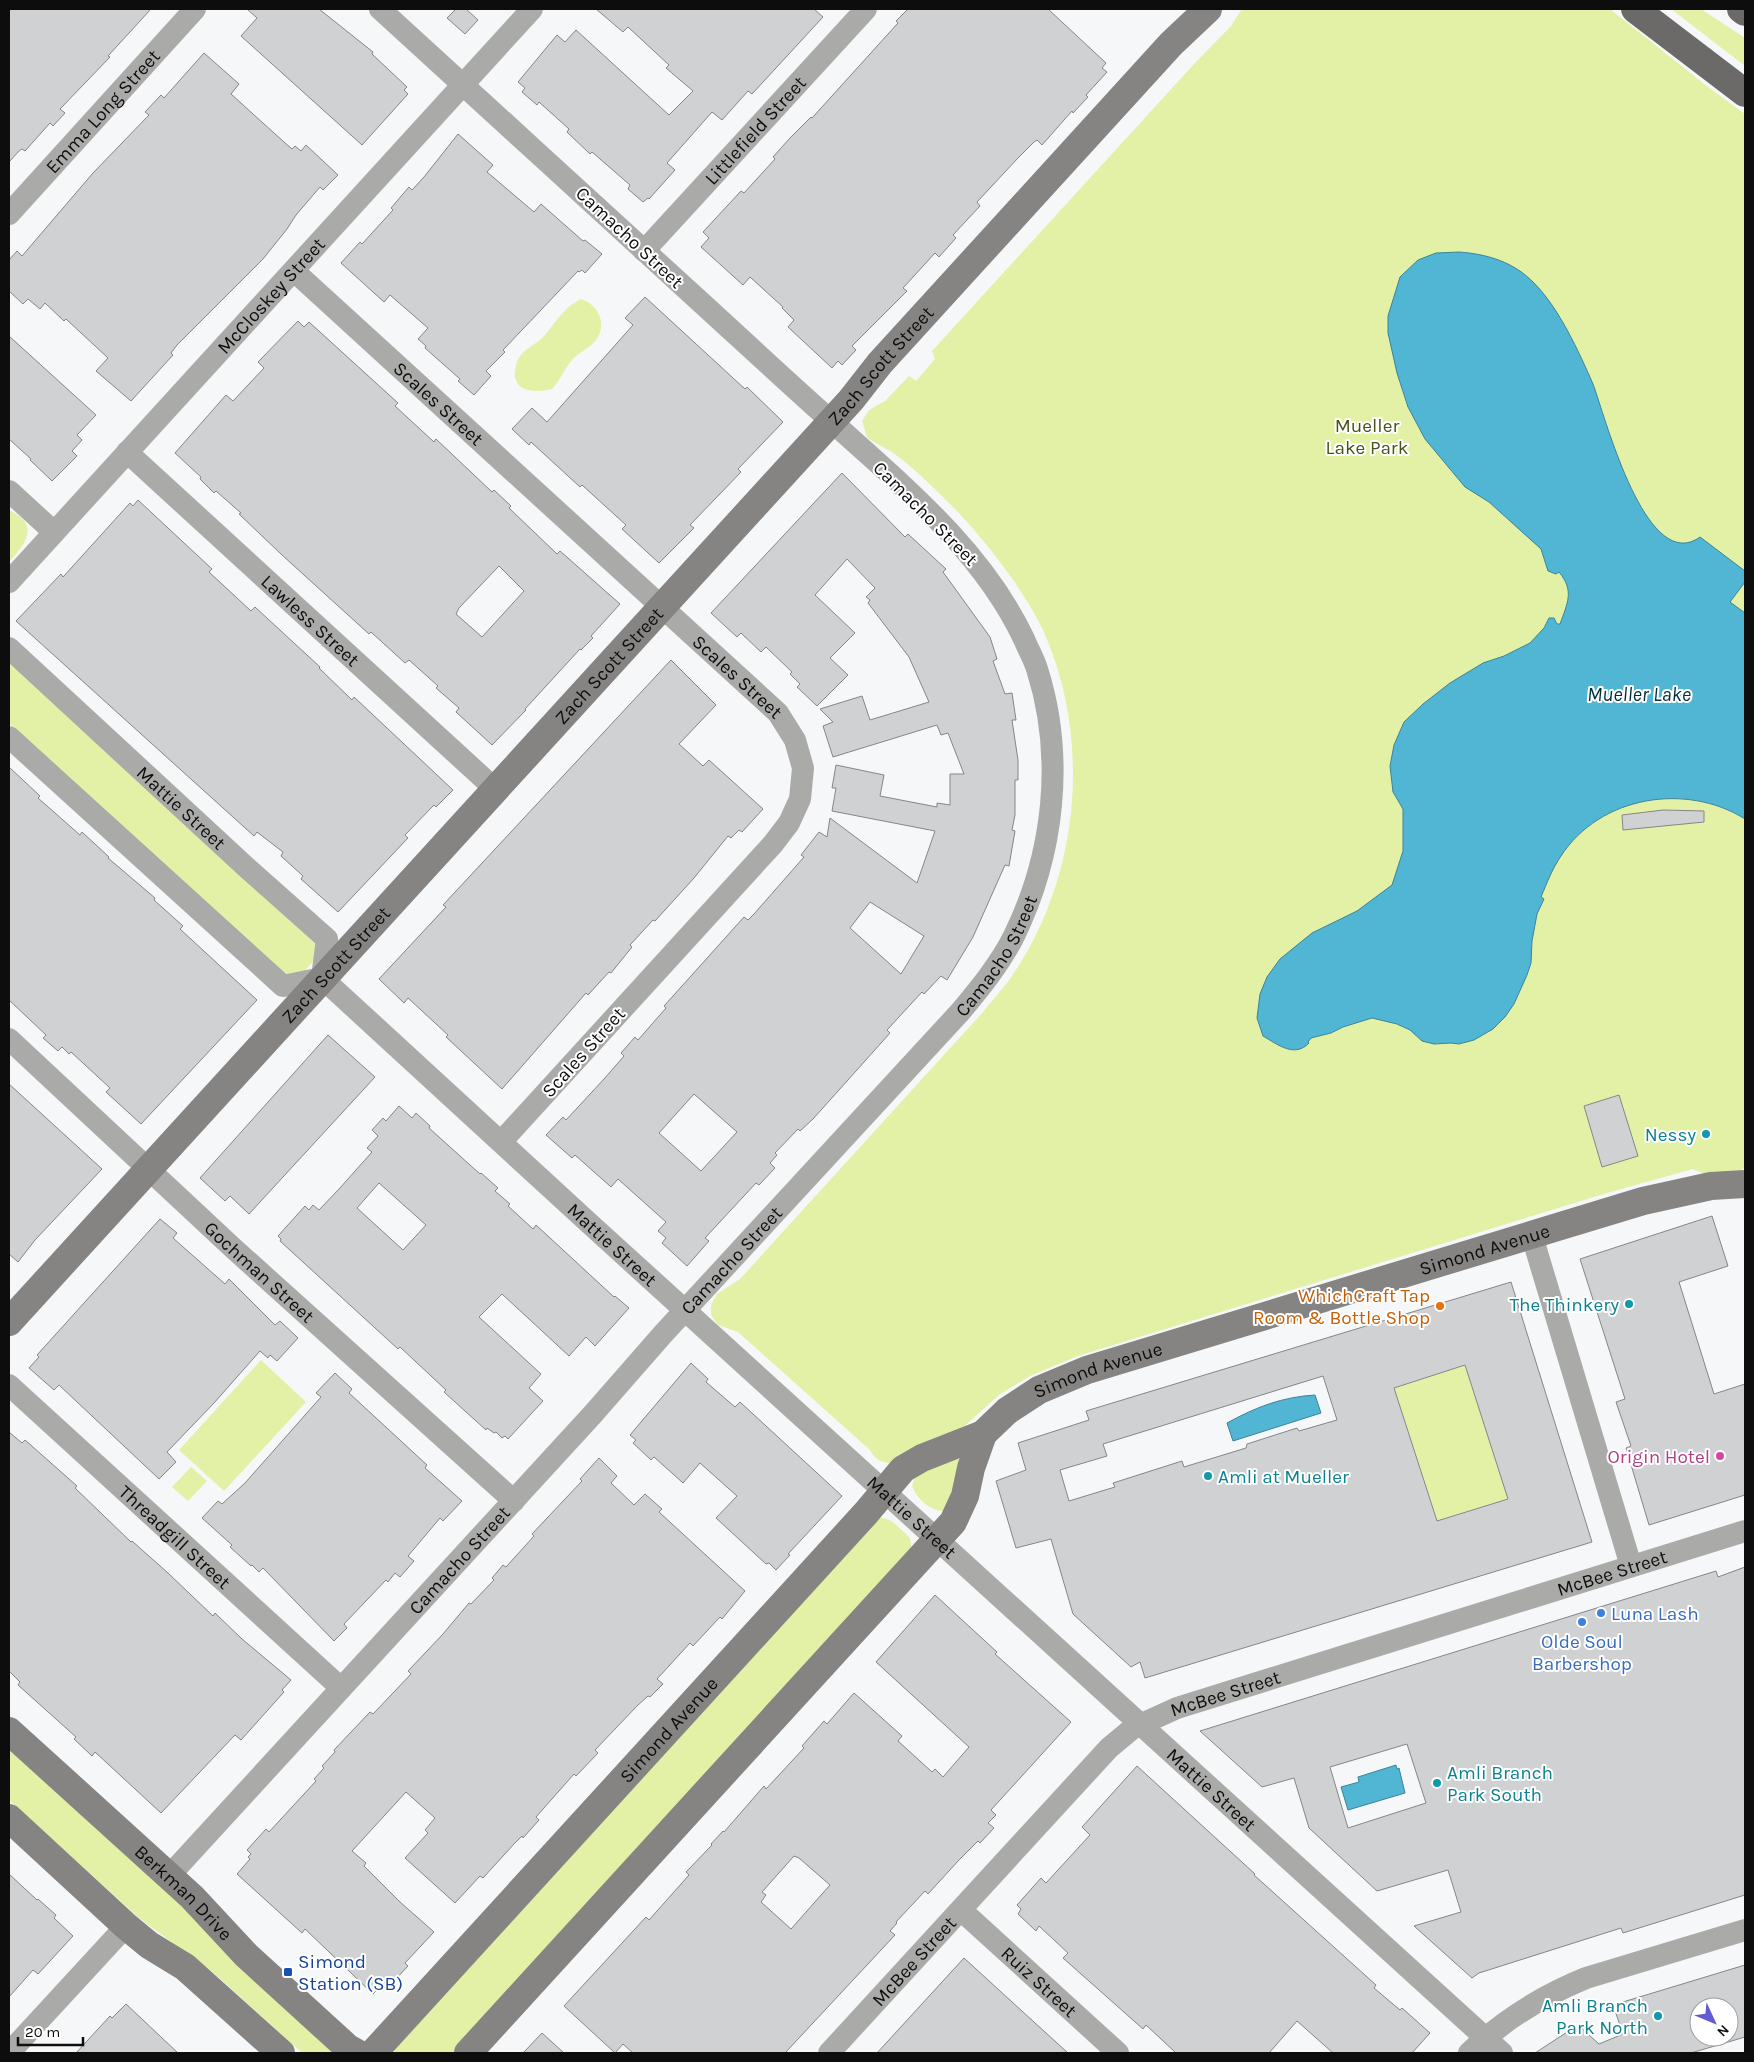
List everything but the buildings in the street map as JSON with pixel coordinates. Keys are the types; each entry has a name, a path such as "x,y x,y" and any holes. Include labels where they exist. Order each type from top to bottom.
{"main road":[{"path":"1635,9 1745,93"},
{"path":"1741,9 1745,12"}],"street":[{"name":"Emma Long Street","path":"9,214 195,9"},
{"name":"Camacho Street","path":"169,1876 954,1018 990,974 1013,938 1033,891 1047,840 1054,782 1049,724 1037,668 1012,614 980,566 942,525 831,421 380,9"},
{"name":"McCloskey Street","path":"9,582 532,9"},
{"name":"Littlefield Street","path":"644,251 866,9"},
{"name":"Zach Scott Street","path":"9,1322 851,400 880,362 1157,59 1208,9"},
{"name":"Scales Street","path":"294,271 778,714 795,740 803,768 800,799 789,824 773,844 501,1142"},
{"name":"Lawless Street","path":"127,452 495,789"},
{"path":"9,491 54,532"},
{"name":"Mattie Street","path":"9,648 246,867 327,939 322,978 1502,2053"},
{"path":"9,737 283,986 322,978"},
{"name":"Gochman Street","path":"9,1039 234,1248 514,1501"},
{"name":"Simond Avenue","path":"373,2053 479,1939 909,1465 983,1434 1007,1411 1039,1390 1087,1370 1643,1201 1711,1186 1745,1184"},
{"path":"1532,1236 1631,1566"},
{"name":"Threadgill Street","path":"9,1385 341,1688"},
{"name":"Simond Avenue","path":"468,2053 953,1522 959,1512 983,1434"},
{"name":"McBee Street","path":"829,2053 1109,1748 1126,1733 1141,1724 1177,1708 1745,1531"},
{"name":"Berkman Drive","path":"9,1731 192,1897 246,1955 348,2048 358,2053"},
{"path":"9,1818 126,1926 149,1945 199,1979 281,2053"},
{"name":"Ruiz Street","path":"961,1910 1118,2053"},
{"path":"9,2053 126,1926"},
{"path":"1469,2053 1485,2038 1523,2010 1563,1988 1586,1978 1745,1930"}],"green space":[{"name":"Mueller Lake Park","path":"1242,9 1610,9 1745,114 1745,1166 1739,1173 1709,1176 1693,1169 1607,1193 1078,1356 1030,1376 999,1395 959,1431 894,1463 886,1463 877,1459 870,1450 738,1332 718,1325 711,1315 711,1305 717,1294 740,1279 983,1012 1014,973 1036,934 1053,893 1065,850 1072,805 1073,760 1068,716 1059,672 1043,630 1026,599 992,552 957,511 904,461 867,437 862,421 869,410 885,401 909,376 916,381 935,359 932,351 1194,64 1231,26"},
{"path":"1671,9 1701,9 1745,38 1745,66"},
{"path":"581,299 592,305 599,315 601,328 596,340 572,360 552,389 533,391 522,387 515,378 517,361 520,356 546,334 569,307"},
{"path":"9,510 19,516 28,528 25,541 9,562"},
{"path":"9,660 315,939 317,957 301,975 287,975 9,723"},
{"path":"1493,1356 1508,1499 1462,1513 1446,1549 1394,1388"},
{"path":"261,1360 306,1402 224,1491 179,1450"},
{"path":"965,1456 945,1511 930,1507 917,1496 912,1486 916,1474"},
{"path":"191,1467 207,1481 188,1501 172,1487"},
{"path":"878,1518 891,1521 910,1538 912,1551 455,2053 395,2053 395,2049"},
{"path":"9,1748 339,2053 302,2053 215,1974 139,1918 9,1800"}],"water":[{"name":"Mueller Lake","path":"1459,252 1490,257 1509,264 1534,283 1552,305 1575,345 1593,384 1618,457 1631,487 1646,514 1662,534 1680,543 1700,537 1745,571 1745,582 1730,602 1745,613 1745,819 1722,808 1697,801 1671,799 1645,801 1621,808 1598,820 1578,836 1561,856 1541,897 1544,899 1537,914 1532,941 1531,963 1514,1004 1493,1029 1474,1040 1459,1044 1434,1044 1422,1041 1410,1030 1397,1024 1372,1018 1311,1038 1304,1047 1292,1050 1263,1036 1257,1018 1260,994 1267,977 1280,959 1312,933 1357,911 1392,885 1403,851 1403,809 1393,792 1390,766 1394,745 1404,722 1450,683 1483,663 1504,656 1530,643 1544,628 1549,618 1554,618 1557,624 1560,624 1567,604 1567,585 1559,572 1556,574 1548,571 1541,549 1489,502 1465,487 1425,439 1408,407 1397,373 1388,333 1388,316 1400,277 1418,260 1436,253"},
{"path":"1315,1395 1321,1413 1233,1441 1227,1423 1248,1412 1270,1404 1291,1398"},
{"path":"1396,1765 1397,1769 1399,1768 1405,1793 1348,1810 1341,1787 1359,1782 1358,1777"}],"place":[{"name":"Nessy","path":"1706,1134"},
{"name":"The Thinkery","path":"1629,1304"},
{"name":"WhichCraft Tap Room & Bottle Shop","path":"1440,1306"},
{"name":"Origin Hotel","path":"1720,1456"},
{"name":"Amli at Mueller","path":"1208,1476"},
{"name":"Luna Lash","path":"1601,1613"},
{"name":"Olde Soul Barbershop","path":"1582,1622"},
{"name":"Amli Branch Park South","path":"1437,1783"},
{"name":"Simond Station (SB)","path":"288,1972"},
{"name":"Amli Branch Park North","path":"1658,2016"}]}
